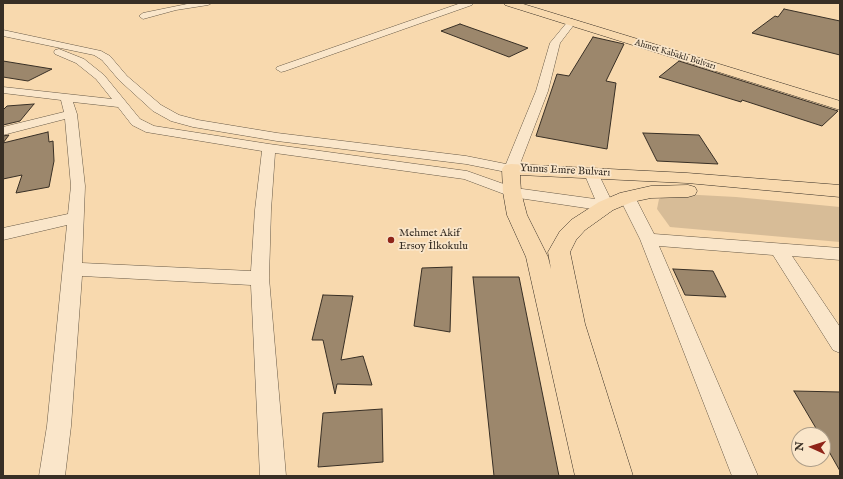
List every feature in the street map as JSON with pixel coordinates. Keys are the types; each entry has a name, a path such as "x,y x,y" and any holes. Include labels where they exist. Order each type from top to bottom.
{"main road":[{"name":"Ahmet Kabaklı Bulvarı","path":"509,3 840,106"},
{"name":"Ahmet Kabaklı Bulvarı","path":"527,3 840,97"},
{"name":"Yunus Emre Bulvarı","path":"591,476 537,257 517,215 512,192 512,169 687,178 840,191"},
{"path":"617,476 573,324 559,252 567,236 578,225 606,206 627,198 651,192 678,190 840,202"}],"street":[{"path":"143,16 208,3"},
{"path":"281,69 469,3"},
{"path":"3,33 97,53 106,58 123,78 158,108 175,118 197,124 277,136 466,160 512,169 542,90 555,43 572,22"},
{"path":"3,41 61,53 80,61 100,77 136,122 151,129 269,148 402,165 468,176 512,192 606,206"},
{"path":"3,102 9,91 69,106 122,104"},
{"path":"3,131 69,106"},
{"path":"52,476 59,426 73,269 78,186 69,106"},
{"path":"269,148 263,210 260,278 274,476"},
{"path":"591,173 606,206"},
{"path":"627,198 648,240 745,476"},
{"path":"3,234 76,218"},
{"path":"648,240 840,254"},
{"path":"778,249 840,344"},
{"path":"73,269 260,278"}],"shaded area":[{"path":"680,194 736,197 840,207 840,242 670,227 657,209 659,199 666,196"}],"building":[{"path":"784,9 840,21 840,55 752,33 775,16 778,17"},
{"path":"460,24 528,48 509,57 441,31"},
{"path":"593,37 624,44 606,81 616,83 607,149 536,136 557,74 569,76"},
{"path":"3,61 52,69 28,81 3,77"},
{"path":"679,61 838,111 822,126 742,100 741,102 659,77"},
{"path":"34,104 20,121 3,125 3,110 7,106"},
{"path":"48,132 49,142 53,141 54,161 49,187 16,193 22,175 3,179 3,143"},
{"path":"643,133 699,135 718,164 657,161"},
{"path":"9,135 3,143 3,136"},
{"path":"452,267 450,332 414,326 422,268"},
{"path":"673,269 713,271 726,297 685,295"},
{"path":"473,277 519,277 559,476 494,476"},
{"path":"323,295 353,296 341,360 363,356 372,385 337,384 335,394 323,340 312,340"},
{"path":"794,391 840,392 840,471 831,455 831,427 815,427"},
{"path":"382,409 383,462 318,467 323,413"}],"place":[{"name":"Mehmet Akif Ersoy İlkokulu","path":"391,240"}]}
